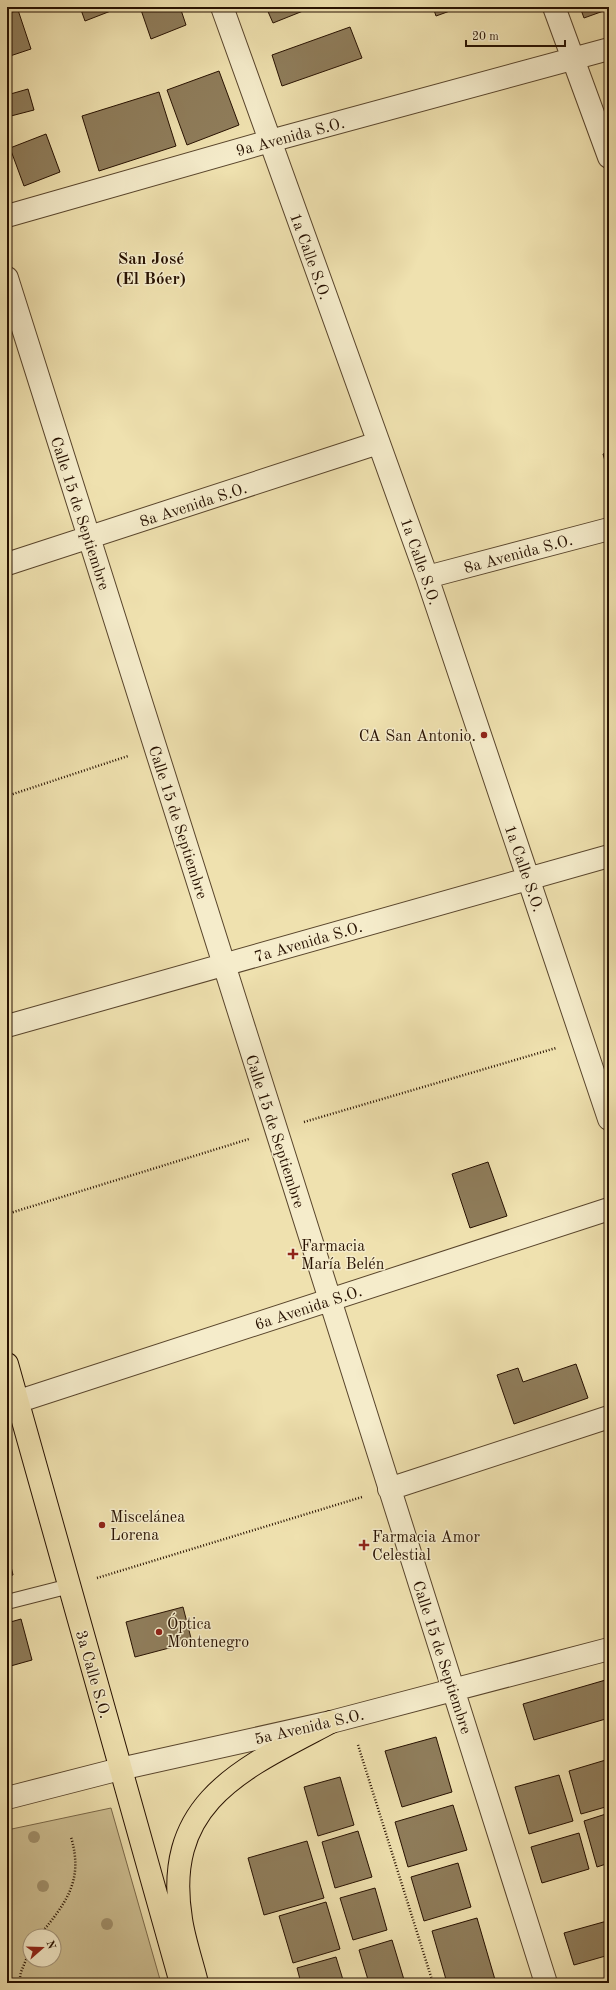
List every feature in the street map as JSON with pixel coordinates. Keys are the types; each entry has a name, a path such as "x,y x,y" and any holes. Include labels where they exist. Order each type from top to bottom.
{"highway":[{"name":"3a Calle S.O.","path":"7,1364 12,1403 70,1586 181,1983"},
{"path":"197,1983 181,1919 178,1880 183,1846 194,1820 202,1807 216,1791 235,1776 278,1750 340,1719"}],"street":[{"name":"1a Calle S.O.","path":"222,7 427,577 609,1119"},
{"path":"554,7 609,157"},
{"name":"9a Avenida S.O.","path":"7,216 270,141 609,49"},
{"name":"Calle 15 de Septiembre","path":"7,278 546,1983"},
{"name":"8a Avenida S.O.","path":"7,564 378,443"},
{"name":"8a Avenida S.O.","path":"427,577 609,529"},
{"name":"7a Avenida S.O.","path":"7,1026 609,856"},
{"name":"6a Avenida S.O.","path":"12,1403 609,1209"},
{"path":"389,1489 609,1417"},
{"name":"5a Avenida S.O.","path":"7,1798 120,1769 340,1719 609,1649"}],"lane":[{"path":"7,1602 70,1586"}],"path":[{"path":"7,796 155,746"},
{"path":"70,1586 389,1489"},
{"path":"340,1719 432,1983"},
{"path":"45,1928 67,1898 75,1879 76,1855 71,1837"},
{"path":"19,1983 23,1968"}],"shaded area":[{"path":"111,1808 161,1983 7,1983 7,1830"}],"building":[{"path":"80,7 121,7 85,21"},
{"path":"140,7 180,7 186,25 151,39"},
{"path":"266,7 313,7 273,23"},
{"path":"433,7 461,7 436,16"},
{"path":"580,7 609,7 609,9 584,18"},
{"path":"18,10 31,49 7,57 7,14"},
{"path":"350,27 362,58 282,86 272,55"},
{"path":"219,71 239,125 187,145 167,90"},
{"path":"28,89 34,110 7,117 7,95"},
{"path":"159,92 176,146 99,171 82,116"},
{"path":"46,134 60,172 24,186 10,148"},
{"path":"609,452 609,475 603,454"},
{"path":"488,1162 507,1216 470,1228 452,1174"},
{"path":"576,1364 588,1398 514,1424 497,1375 518,1368 523,1382"},
{"path":"7,1549 13,1575 7,1576"},
{"name":"Óptica Montenegro","path":"183,1607 192,1642 135,1657 126,1622"},
{"path":"21,1619 32,1660 7,1667 7,1623"},
{"path":"609,1679 609,1718 534,1740 523,1704"},
{"path":"436,1737 452,1792 402,1807 385,1751"},
{"path":"609,1759 609,1806 581,1814 569,1771"},
{"path":"559,1775 573,1821 529,1834 515,1787"},
{"path":"340,1777 354,1825 318,1836 304,1787"},
{"path":"453,1805 467,1850 408,1867 395,1822"},
{"path":"609,1813 609,1863 597,1867 584,1821"},
{"path":"358,1831 372,1877 335,1888 322,1842"},
{"path":"579,1833 589,1869 542,1883 531,1847"},
{"path":"307,1841 324,1898 264,1915 248,1858"},
{"path":"458,1863 471,1907 424,1921 411,1877"},
{"path":"375,1888 387,1930 353,1940 340,1898"},
{"path":"326,1902 340,1949 293,1963 279,1916"},
{"path":"477,1918 496,1983 447,1983 432,1931"},
{"path":"607,1921 609,1927 609,1955 574,1965 564,1933"},
{"path":"392,1940 405,1983 369,1983 359,1950"},
{"path":"336,1957 344,1983 301,1983 297,1968"}],"place":[{"name":"CA San Antonio.","path":"484,735"},
{"name":"Farmacia María Belén","path":"293,1254"},
{"name":"Miscelánea Lorena","path":"102,1525"},
{"name":"Farmacia Amor Celestial","path":"364,1545"},
{"name":"Óptica Montenegro","path":"159,1632"}],"district":[{"name":"San José (El Bóer)","path":"151,268"}]}
